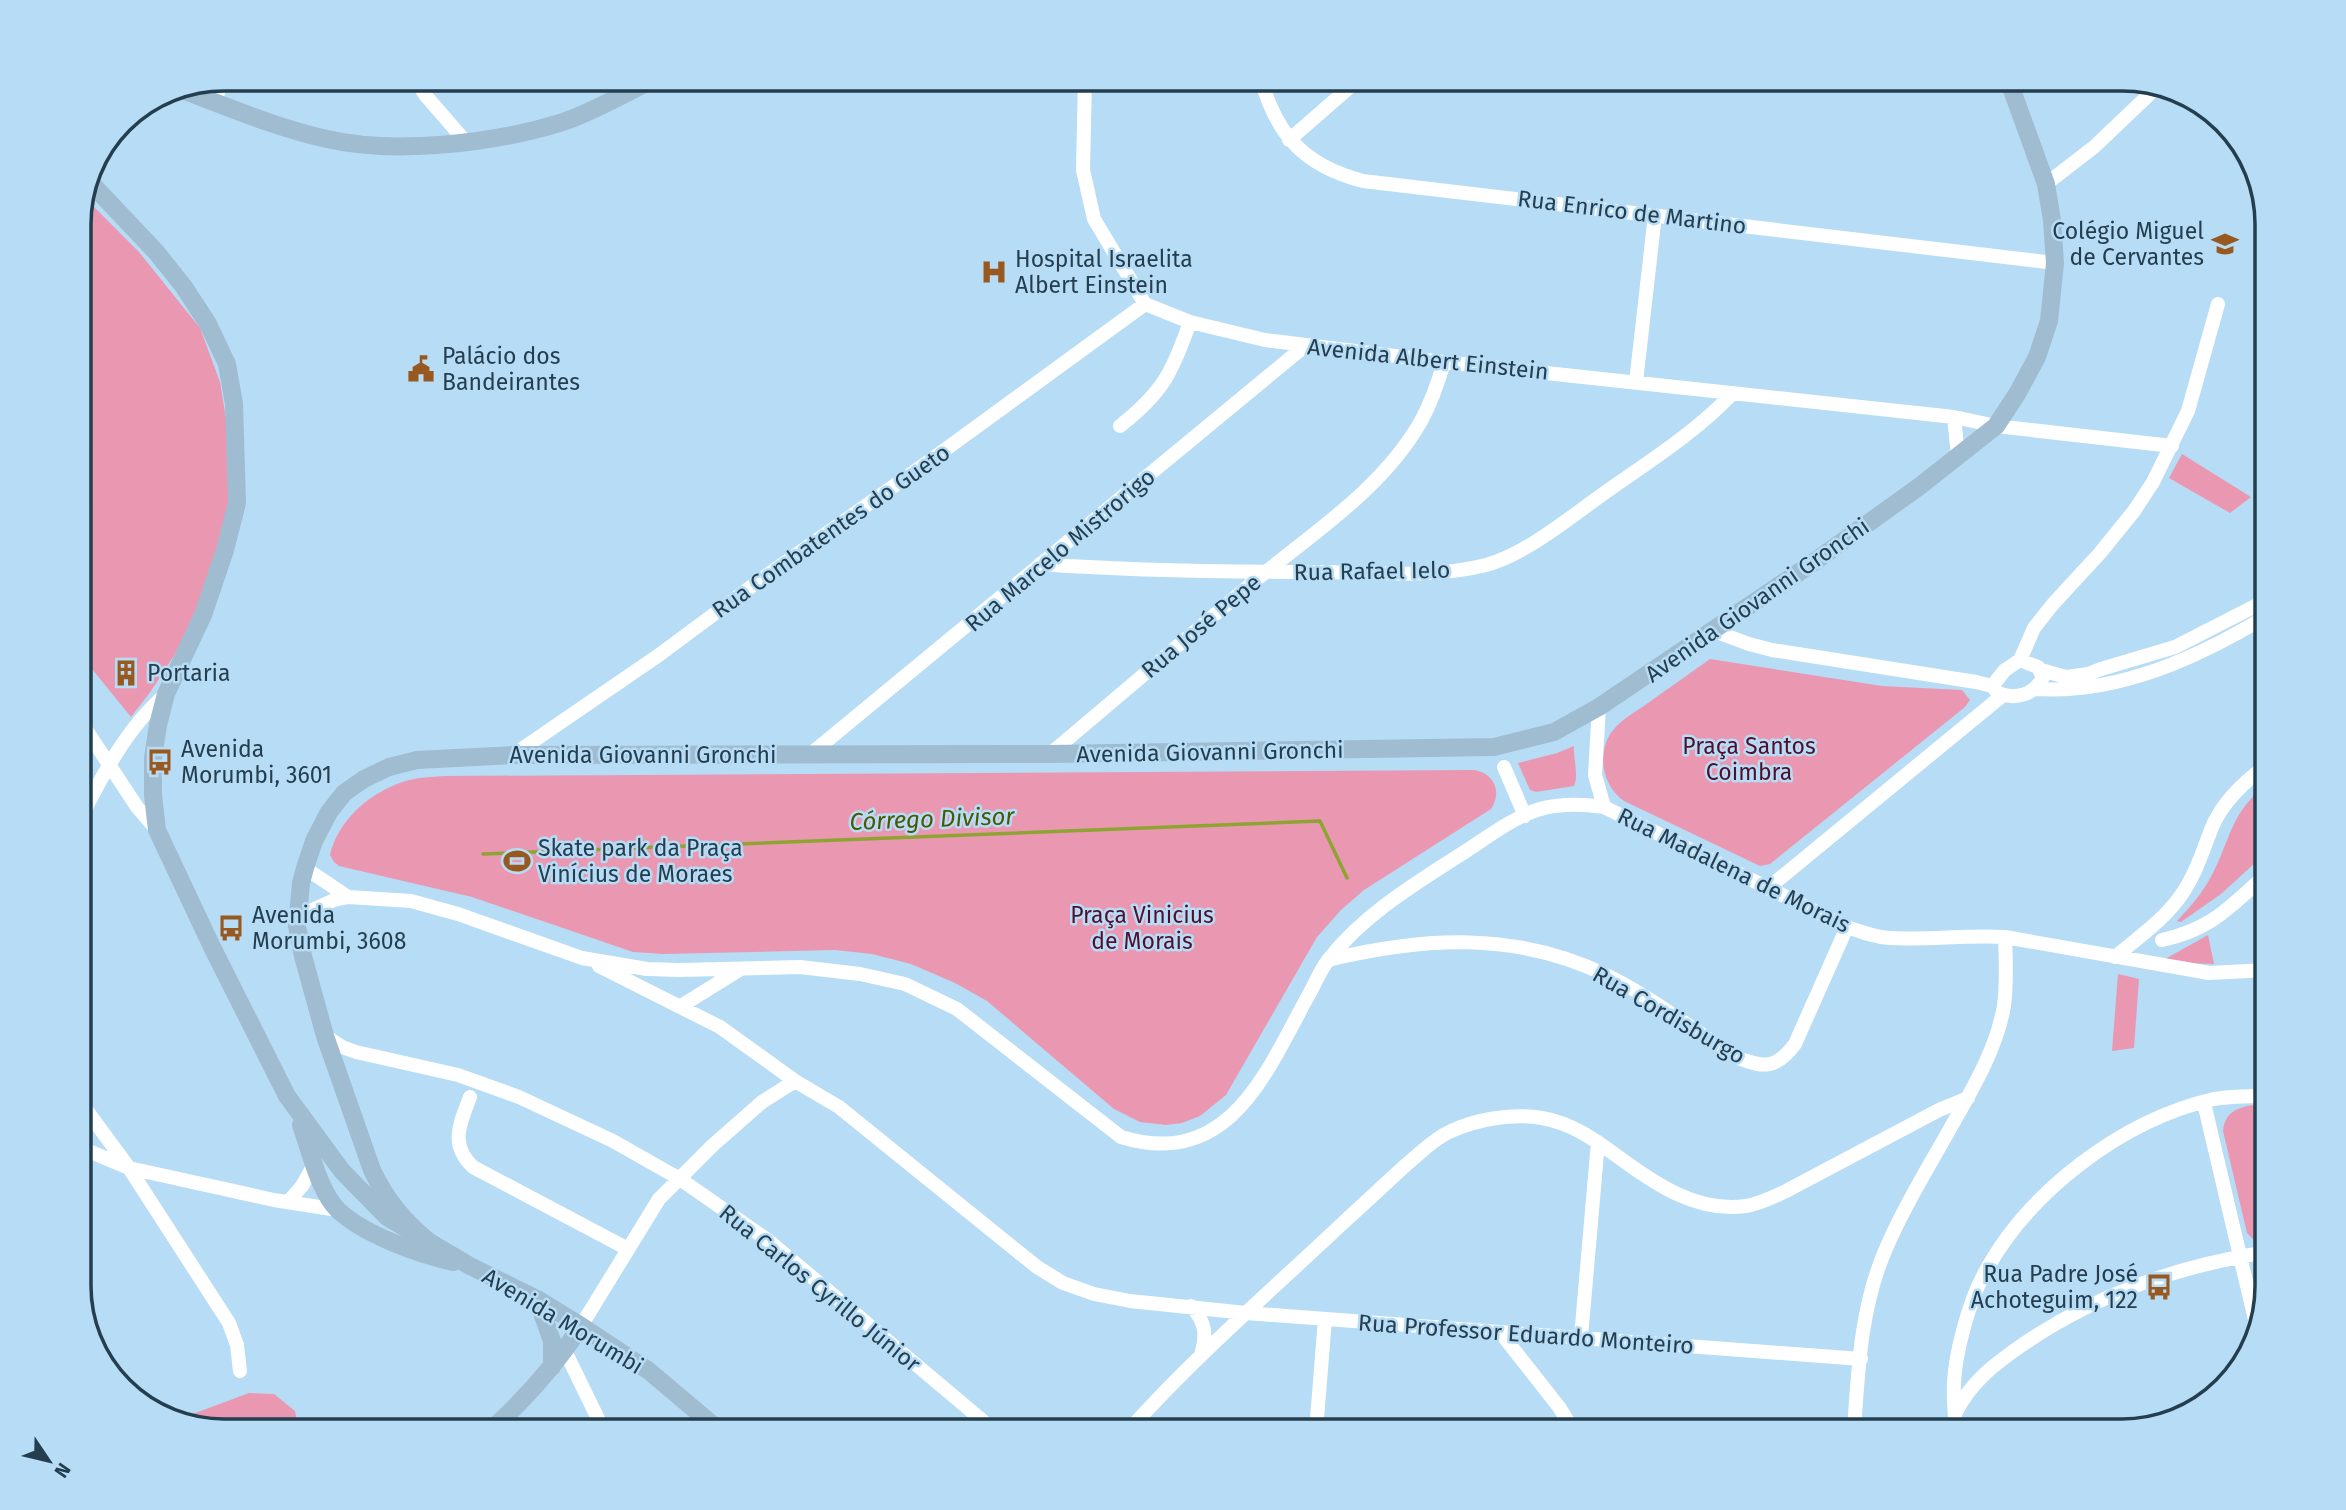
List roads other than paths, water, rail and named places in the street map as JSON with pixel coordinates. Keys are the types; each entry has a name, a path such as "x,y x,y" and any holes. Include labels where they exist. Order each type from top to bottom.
{"main road":[{"path":"195,95 276,125 329,140 376,145 451,145 512,135 566,121 627,91"},
{"name":"Avenida Giovanni Gronchi","path":"429,1242 404,1220 390,1202 363,1149 325,1036 297,926 304,868 329,811 344,793 364,779 389,767 417,760 513,755 1050,754 1494,747 1554,732 1599,707 1824,555 1996,426 2037,357 2049,321 2054,263 2052,220 2046,184 2013,91"},
{"name":"Avenida Morumbi","path":"97,187 157,253 208,324 227,363 233,404 237,503 204,615 166,694 158,725 153,758 157,830 212,947 295,1109 323,1186 338,1210 369,1231 430,1257 470,1266"},
{"name":"Avenida Morumbi","path":"295,1109 342,1171 387,1217 581,1326 649,1371 706,1419"},
{"path":"342,1171 352,1167 363,1149"},
{"name":"Avenida Giovanni Gronchi","path":"363,1149 363,1178 368,1199 369,1231"},
{"path":"537,1299 552,1340 552,1367"},
{"path":"503,1419 527,1397 565,1351 581,1326"}],"street":[{"path":"217,103 218,91"},
{"path":"423,91 466,142"},
{"path":"1085,91 1083,170 1094,219 1145,304"},
{"name":"Rua Enrico de Martino","path":"1264,91 1268,103 1289,140 1312,160 1338,174 1363,181 2054,263"},
{"path":"1289,140 1345,91"},
{"path":"2046,184 2094,147 2149,94"},
{"path":"1636,382 1655,215"},
{"name":"Avenida Albert Einstein","path":"1145,304 1190,322 1265,340 1954,417 1996,426 2172,446"},
{"name":"Rua Combatentes do Gueto","path":"513,755 659,655 1145,304"},
{"path":"1767,889 1998,691 2005,670 2020,660 2034,628 2134,511 2152,482 2188,411 2218,304"},
{"path":"1120,426 1141,410 1160,389 1175,364 1190,322"},
{"name":"Rua Marcelo Mistrorigo","path":"812,753 1306,345"},
{"name":"Rua José Pepe","path":"1050,754 1352,503 1391,463 1420,423 1433,397 1444,362"},
{"name":"Rua Rafael Ielo","path":"1040,564 1265,573 1410,573 1452,571 1488,564 1521,550 1569,518 1700,425 1733,393"},
{"path":"1954,417 1958,456"},
{"path":"1714,631 1772,650 2020,696 2040,679 2088,674 2175,647 2255,606"},
{"path":"2020,660 2029,662 2040,679 2069,690 2119,682 2194,655 2255,622"},
{"path":"91,799 110,765 149,709 166,694"},
{"path":"297,926 321,904 348,897 411,901 458,914 582,958 646,969 800,967 860,974 905,984 957,1009 1121,1137 1140,1143 1195,1139 1223,1125 1240,1109 1261,1080 1328,960 1379,910 1492,834 1525,816 1541,809 1568,805 1604,807 1595,775 1599,707"},
{"path":"91,737 139,811 157,830"},
{"path":"1504,767 1525,816"},
{"path":"2115,957 2158,922 2182,895 2201,861 2220,811 2236,790 2255,775"},
{"name":"Rua Madalena de Morais","path":"1604,807 1847,928 1888,938 1975,935 2005,937 2209,973 2255,971"},
{"path":"304,868 348,897"},
{"path":"2162,940 2198,930 2255,885"},
{"path":"2164,965 2162,940 2167,912"},
{"name":"Rua Cordisburgo","path":"1328,960 1410,944 1458,941 1521,947 1581,964 1608,975 1738,1058 1768,1066 1787,1055 1795,1044 1847,928"},
{"path":"1855,1419 1870,1297 1887,1246 1968,1098 1995,1039 2003,1009 2007,969 2005,937"},
{"name":"Rua Professor Eduardo Monteiro","path":"582,958 720,1027 795,1080 839,1107 1037,1267 1063,1283 1094,1294 1246,1313 1861,1359"},
{"path":"681,1006 740,969"},
{"name":"Rua Carlos Cyrillo Júnior","path":"325,1036 356,1052 458,1075 519,1097 613,1141 680,1179 769,1241 981,1419"},
{"path":"581,1326 659,1199 712,1146 762,1102 795,1080"},
{"path":"1955,1419 1954,1384 1957,1359 1971,1304 1982,1277 2023,1218 2071,1173 2109,1144 2154,1119 2204,1103 2255,1096"},
{"path":"470,1097 459,1126 458,1147 473,1167 628,1249"},
{"path":"1140,1419 1246,1313 1384,1185 1429,1145 1448,1132 1477,1122 1513,1117 1560,1122 1598,1142 1641,1174 1677,1195 1718,1207 1746,1206 1763,1202 1786,1191 1938,1110 1968,1098"},
{"path":"2204,1103 2253,1310"},
{"path":"91,1117 128,1168 229,1323 237,1346 240,1371"},
{"path":"1581,1337 1598,1142"},
{"path":"91,1152 128,1168 338,1210"},
{"path":"288,1202 302,1186 315,1163"},
{"path":"1955,1414 1963,1398 1978,1380 2015,1350 2054,1323 2095,1301 2156,1278 2255,1254"},
{"path":"1279,1315 1276,1301 1281,1281"},
{"path":"1191,1306 1204,1324 1205,1341 1200,1356"},
{"path":"1317,1419 1325,1319"},
{"path":"1500,1332 1566,1419"},
{"path":"565,1351 598,1419"},
{"path":"1957,1359 1978,1380"}],"waterway":[{"name":"Córrego Divisor","path":"483,854 1320,821 1347,878"}],"place":[{"name":"Colégio Miguel de Cervantes","path":"2225,244"},
{"name":"Hospital Israelita Albert Einstein","path":"994,272"},
{"name":"Palácio dos Bandeirantes","path":"421,369"},
{"name":"Portaria","path":"126,673"},
{"name":"Avenida Morumbi, 3601","path":"160,762"},
{"name":"Skate park da Praça Vinícius de Moraes","path":"517,861"},
{"name":"Avenida Morumbi, 3608","path":"231,928"},
{"name":"Rua Padre José Achoteguim, 122","path":"2159,1287"}],"park label":[{"name":"Praça Santos Coimbra","path":"1749,759"},
{"name":"Praça Vinicius de Morais","path":"1142,928"}]}
